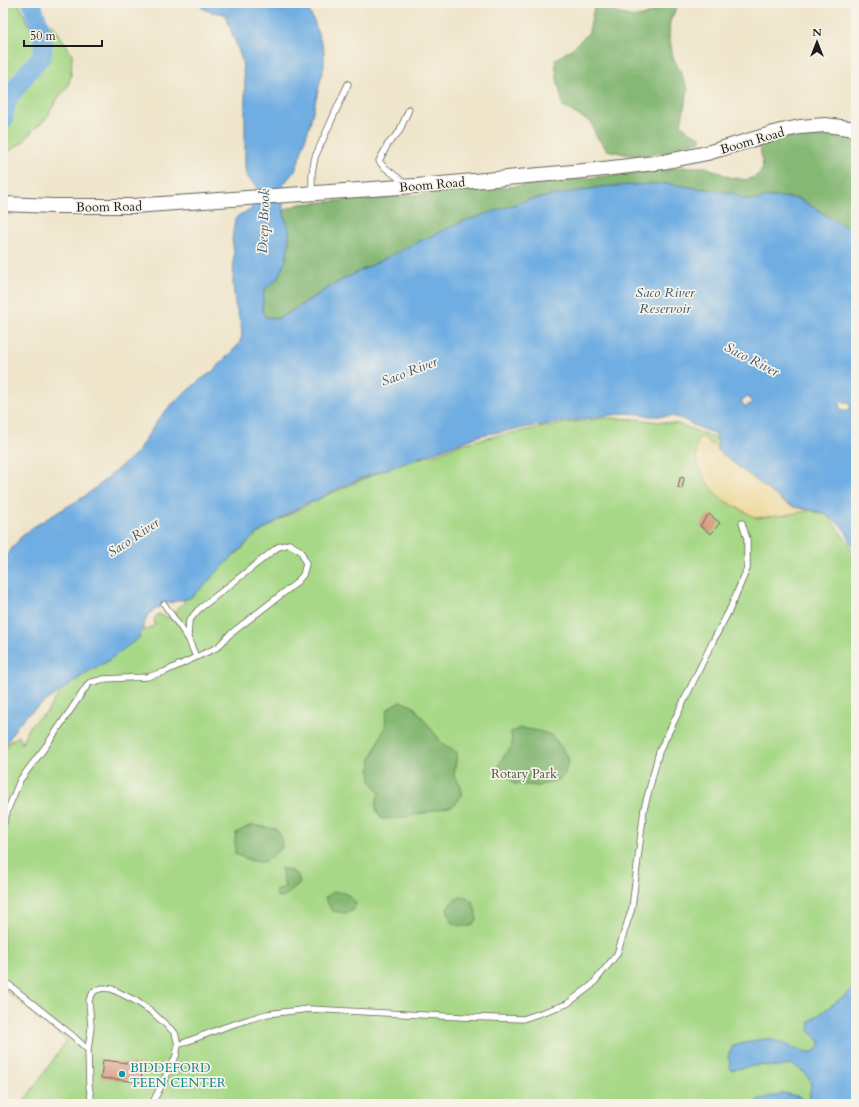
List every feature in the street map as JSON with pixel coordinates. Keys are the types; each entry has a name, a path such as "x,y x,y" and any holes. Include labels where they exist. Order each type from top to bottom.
{"street":[{"name":"Boom Road","path":"3,204 103,207 409,187 595,170 663,162 707,153 774,133 800,127 825,125 856,130"}],"lane":[{"path":"309,194 315,157 348,84"},
{"path":"409,108 399,132 388,144 379,161 409,187"},
{"path":"178,1045 225,1027 267,1014 309,1009 523,1019 567,1004 592,986 617,954 632,908 644,810 659,752 712,641 729,611 747,569 747,539 742,523"},
{"path":"3,826 20,780 46,746 89,683 104,679 147,677 164,672 218,647 229,635 294,584 303,575 306,564 301,551 289,544 278,547 271,552 198,610 189,621 188,638"},
{"path":"164,604 188,638 196,657"},
{"path":"3,980 73,1036 88,1050"},
{"path":"92,1104 89,1086 88,1050 91,1027 89,1000 94,991 103,988 112,989 136,1001 152,1012 174,1033 178,1045 176,1056 152,1104"}],"green space":[{"path":"3,3 19,3 28,24 36,33 36,46 30,59 3,93"},
{"path":"595,3 614,3 616,13 635,17 643,16 658,9 666,3 679,3 670,21 669,35 673,58 688,90 681,124 689,132 701,137 701,141 689,143 675,151 638,157 607,150 596,136 591,122 563,106 555,60 574,47 589,32"},
{"path":"48,24 53,25 72,54 71,76 67,88 58,98 45,120 35,128 23,142 3,155 3,139 6,135 14,106 21,92 39,72 46,61 50,43"},
{"path":"823,131 856,137 856,233 799,199 768,197 757,200 743,199 733,193 669,184 600,187 528,200 462,222 336,283 277,319 266,317 262,312 264,290 277,279 289,229 284,210 300,204 498,188 687,167 706,167 729,177 746,180 755,177 761,172 763,167 760,147 767,141"},
{"name":"Rotary Park","path":"605,418 634,419 677,424 708,435 732,448 813,511 828,516 849,544 854,561 856,579 856,1081 841,1104 22,1104 67,1040 3,988 3,760 9,742 19,736 22,744 28,728 46,713 67,682 139,632 155,625 154,619 158,614 170,618 176,614 177,608 184,604 184,600 213,567 240,551 253,537 277,521 316,500 384,470 439,453 462,444 496,436"},
{"path":"401,701 414,707 443,744 457,752 454,776 461,786 461,797 453,806 401,818 382,819 376,807 379,793 371,780 371,759 385,726 387,710 394,704"},
{"path":"521,728 546,733 552,736 556,741 569,759 565,773 560,779 538,786 514,784 508,776 503,774 499,765 512,746 511,732"},
{"path":"252,825 276,829 281,836 282,848 265,861 252,861 235,854 236,833"},
{"path":"281,868 298,875 300,884 282,898 277,897 276,890 285,887"},
{"path":"333,892 344,893 351,898 356,904 352,911 346,913 332,911 325,898"},
{"path":"463,896 473,902 475,908 477,920 471,926 462,926 453,923 447,909 450,904"}],"sand":[{"path":"701,437 706,439 714,446 719,447 810,507 808,511 756,518 720,498 706,481 699,468 696,457 697,440"}],"water":[{"name":"Saco River Reservoir","path":"198,3 305,3 314,21 324,51 324,66 310,124 296,169 283,185 283,206 289,229 289,242 286,260 277,279 264,290 262,312 266,317 277,319 336,283 462,222 528,200 600,187 669,184 733,193 743,199 757,200 768,197 784,197 799,199 856,233 856,553 846,532 839,524 824,513 794,507 785,503 717,450 718,442 716,436 683,419 672,416 651,416 626,413 482,435 344,486 321,497 318,500 305,504 254,536 190,598 164,604 148,614 139,638 105,663 89,671 29,713 16,727 3,750 3,560 21,537 33,527 82,498 137,452 158,420 170,406 200,380 212,372 239,344 242,336 241,324 235,304 233,284 234,251 232,239 235,219 239,215 251,210 257,187 247,177 245,169 245,86 242,60 225,14 210,12 201,7","holes":["748,396 752,403 745,407 741,401","840,402 850,402 850,410 840,410"]},
{"path":"856,985 856,1104 755,1104 757,1100 785,1093 809,1102 811,1082 805,1073 793,1065 777,1067 760,1065 731,1070 728,1056 733,1046 757,1040 769,1039 802,1051 814,1051 819,1047 820,1042 809,1031 810,1021 850,992"}],"building":[{"path":"683,477 682,489 678,488 680,478"},
{"path":"709,514 720,523 711,534 700,526"},
{"name":"BIDDEFORD TEEN CENTER","path":"103,1060 144,1065 141,1082 101,1078"}],"waterway":[{"name":"Deep Brook","path":"3,121 9,97 42,56 43,35 32,3"}],"place":[{"name":"BIDDEFORD TEEN CENTER","path":"122,1074"}],"water label":[{"name":"Saco River","path":"752,359"},
{"name":"Saco River","path":"409,371"},
{"name":"Saco River","path":"133,537"}]}
